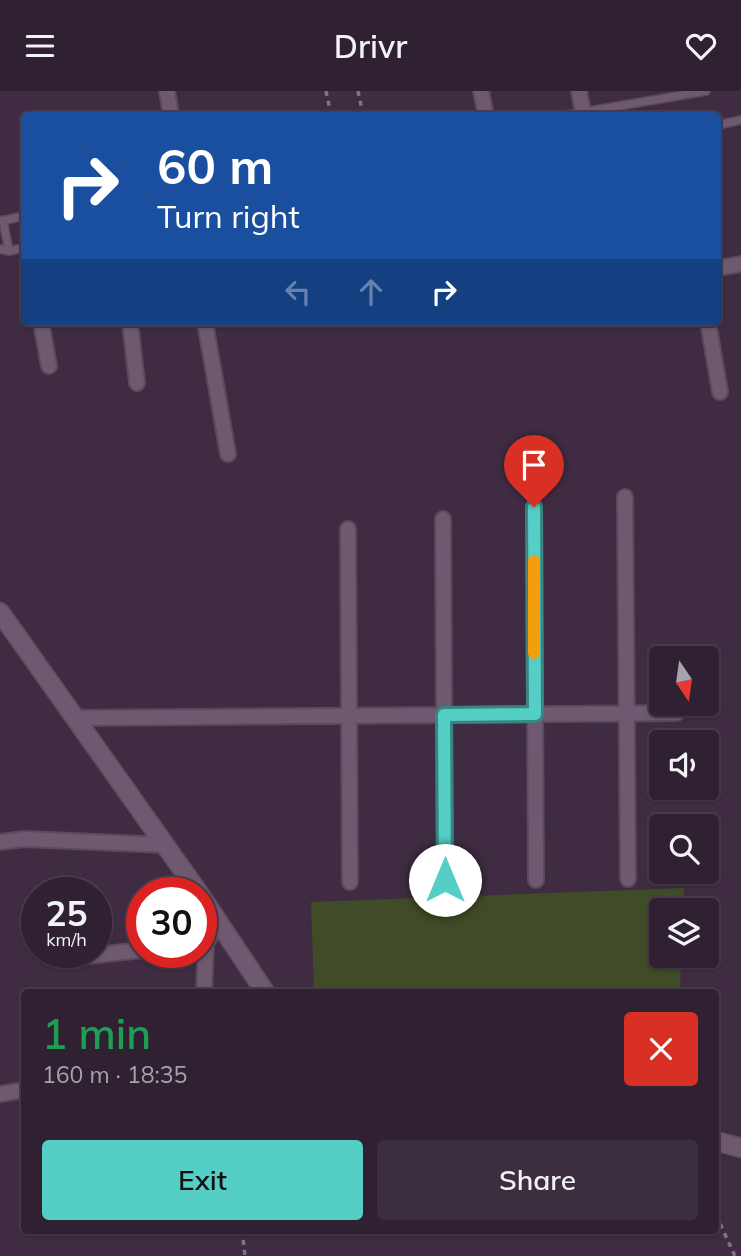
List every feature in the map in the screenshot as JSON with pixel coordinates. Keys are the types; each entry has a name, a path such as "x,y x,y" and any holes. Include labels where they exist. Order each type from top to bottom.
{"street":[{"path":"167,91 170,112"},
{"path":"481,91 485,112"},
{"path":"579,91 590,112"},
{"path":"721,267 741,264"},
{"path":"42,326 49,366"},
{"path":"131,326 137,383"},
{"path":"206,326 228,454"},
{"path":"709,326 720,392"},
{"path":"625,497 628,879"},
{"path":"534,507 536,880"},
{"path":"443,519 445,880"},
{"path":"348,530 350,881"},
{"path":"0,612 189,877"},
{"path":"77,718 649,714"},
{"path":"0,842 24,839 167,845"},
{"path":"217,920 263,989"},
{"path":"204,968 204,989"},
{"path":"0,1094 21,1090"},
{"path":"719,1142 741,1148"}],"lane":[{"path":"595,112 706,91"},
{"path":"721,124 741,120"},
{"path":"4,250 1,221 21,217"}],"path":[{"path":"326,91 330,112"},
{"path":"358,91 362,112"},
{"path":"719,1221 735,1256"},
{"path":"242,1234 245,1256"}],"green space":[{"path":"684,888 684,898 649,898 649,968 681,968 680,989 314,989 311,902"}],"slow traffic":[{"path":"534,561 534,653"}],"route":[{"path":"445,880 444,715 535,714 534,507"}]}
